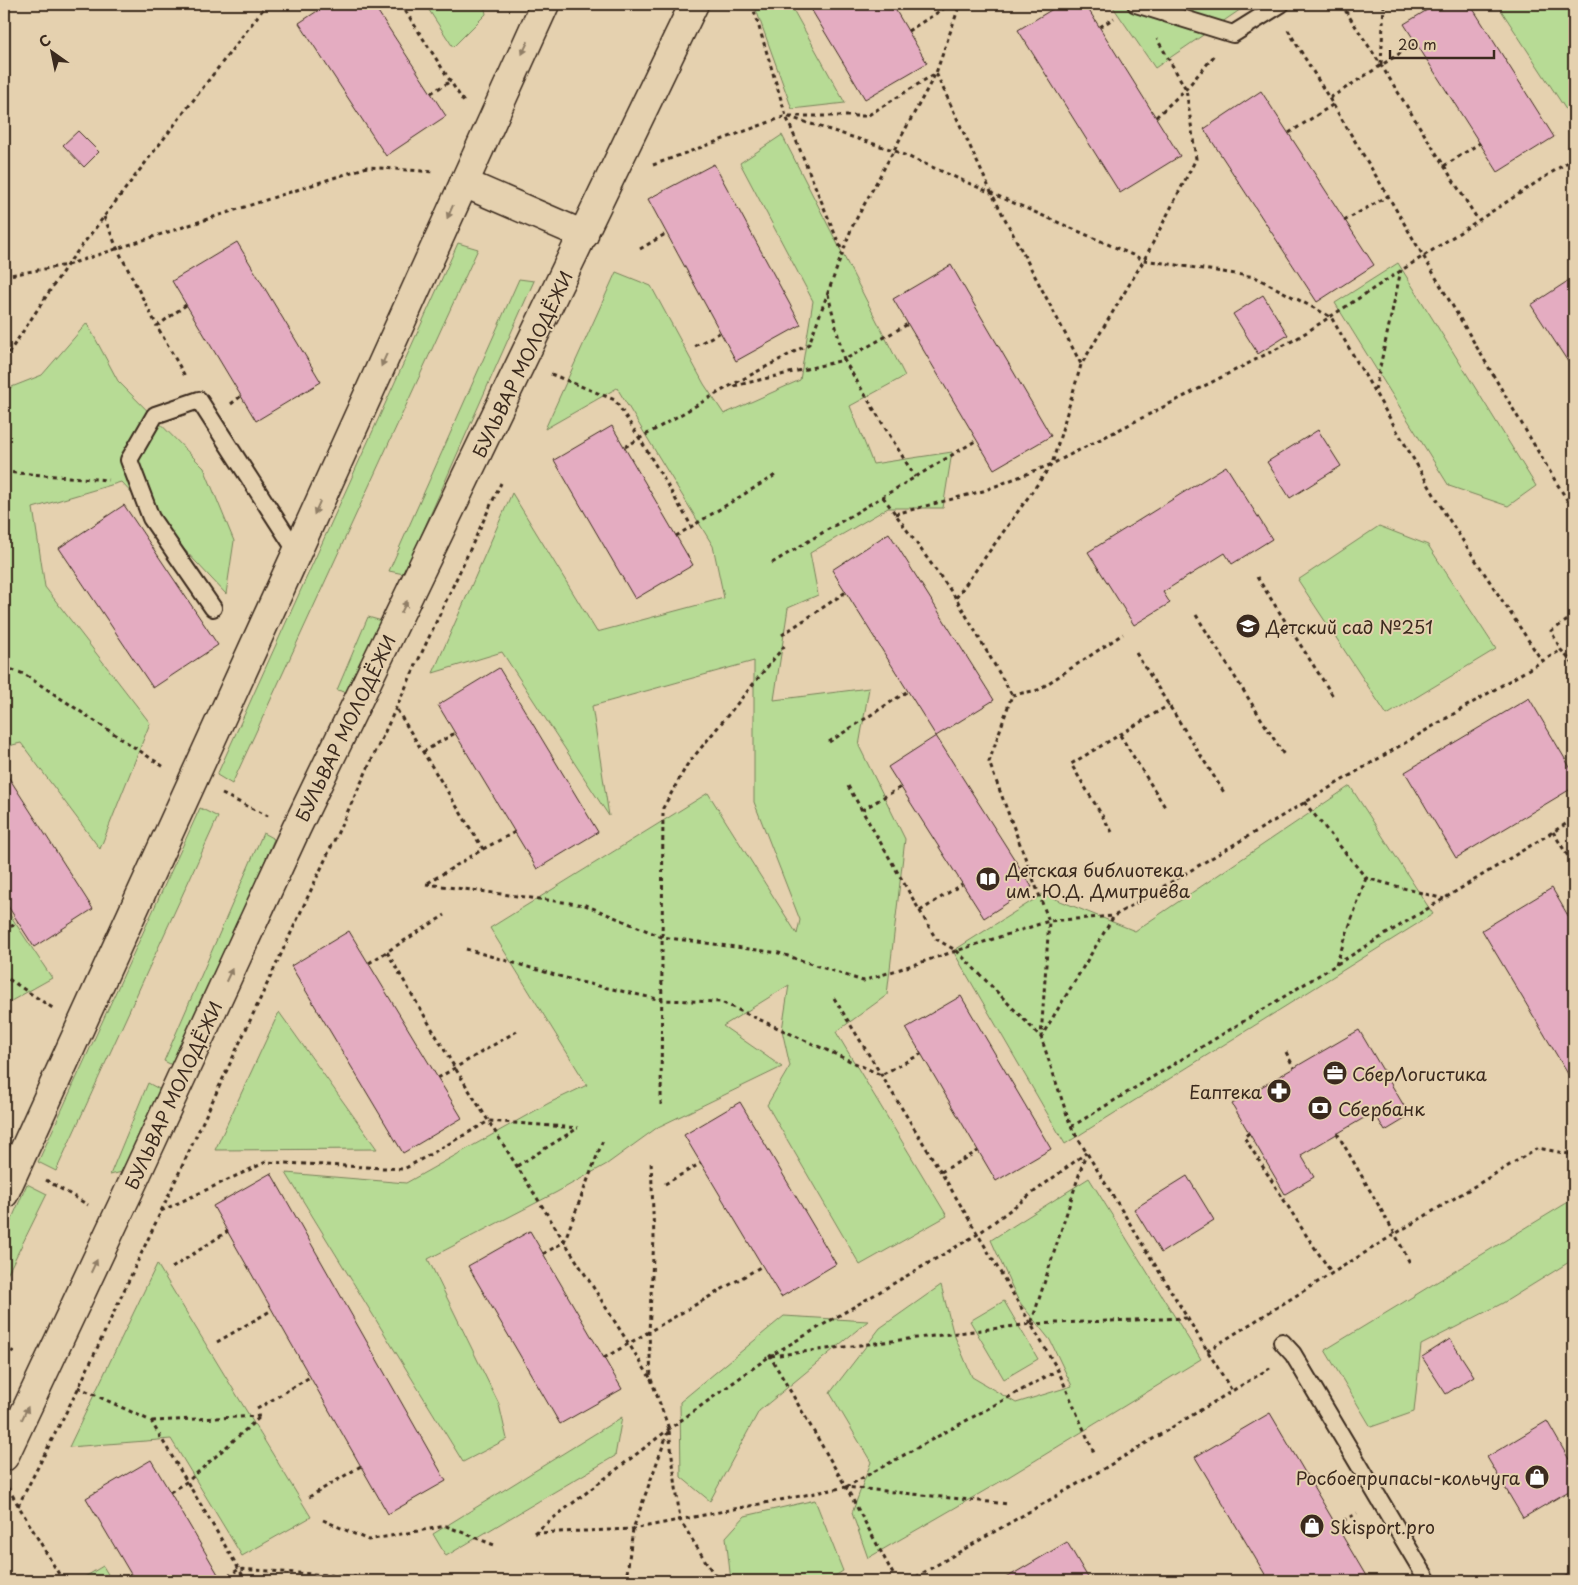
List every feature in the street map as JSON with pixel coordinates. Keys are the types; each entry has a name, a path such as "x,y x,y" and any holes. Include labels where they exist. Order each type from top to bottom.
{"street":[{"path":"4,1194 546,4"},
{"name":"БУЛЬВАР МОЛОДЁЖИ","path":"4,1457 296,829 694,4"},
{"path":"464,182 584,235"}],"lane":[{"path":"1136,4 1233,34 1278,6"},
{"path":"212,608 151,518 129,460 155,415 199,400 297,552"},
{"path":"1288,1348 1428,1581"}],"path":[{"path":"4,360 67,264 267,4"},
{"path":"375,6 379,4"},
{"path":"401,4 466,105"},
{"path":"752,4 786,116 842,251"},
{"path":"908,31 951,4"},
{"path":"625,447 728,387 809,344 852,226 936,73 960,4"},
{"path":"956,598 1052,464 1081,365 1144,260 1196,159 1186,89 1136,4 1100,27"},
{"path":"1341,4 1478,220"},
{"path":"1381,65 1384,4"},
{"path":"1278,6 1330,98 1574,511"},
{"path":"1156,117 1186,89 1233,34"},
{"path":"1330,98 1416,43"},
{"path":"652,158 648,167 786,116 867,116 936,73"},
{"path":"936,73 992,194 1081,365"},
{"path":"431,93 451,81"},
{"path":"1289,133 1334,104"},
{"path":"786,116 893,150 1144,260 1255,277 1330,317 1446,515 1542,661"},
{"path":"1444,166 1480,143"},
{"path":"895,514 983,491 1052,464 1296,339 1574,158"},
{"path":"4,276 67,264 368,167 436,172 464,182"},
{"path":"1344,220 1388,196"},
{"path":"104,216 117,248 157,326 199,400"},
{"path":"640,249 667,233"},
{"path":"1374,391 1401,270"},
{"path":"827,292 844,360 915,477"},
{"path":"157,326 186,304"},
{"path":"728,387 844,360 908,324"},
{"path":"695,346 721,332"},
{"path":"555,366 551,374 615,400 640,438 692,527"},
{"path":"772,563 977,440"},
{"path":"4,472 122,481 136,478"},
{"path":"676,536 777,474"},
{"path":"18,1506 79,1387 501,483"},
{"path":"883,498 956,598 1012,695 989,762 1049,921 1041,1036 1072,1127 1232,1391"},
{"path":"1257,577 1333,696"},
{"path":"782,635 846,592"},
{"path":"1196,615 1284,755"},
{"path":"1574,616 1551,631 1561,650 1574,665"},
{"path":"1012,695 1038,690 1123,634"},
{"path":"661,1105 663,808 687,765 786,644"},
{"path":"515,832 426,884 585,904 662,937 779,953 863,981 1049,921 1114,916 1561,650"},
{"path":"1136,653 1225,794"},
{"path":"4,667 24,674 171,772 296,829"},
{"path":"829,742 908,691"},
{"path":"1112,832 1071,764 1169,705"},
{"path":"397,709 483,849"},
{"path":"423,752 455,733"},
{"path":"1120,735 1165,807"},
{"path":"848,786 936,939 956,951 1041,1036"},
{"path":"862,810 901,787"},
{"path":"1304,802 1366,878 1444,899"},
{"path":"1072,1127 1574,819"},
{"path":"1553,832 1574,866"},
{"path":"1336,965 1366,878"},
{"path":"920,911 962,884"},
{"path":"369,963 445,915"},
{"path":"1041,1036 1114,916"},
{"path":"4,931 18,922"},
{"path":"466,949 576,981 662,1000 721,1002 881,1075"},
{"path":"388,952 455,1068 651,1379 669,1429 680,1520 718,1581"},
{"path":"4,973 7,978 58,1011"},
{"path":"834,998 941,1172 1058,1370 1094,1453"},
{"path":"438,1078 517,1031"},
{"path":"1286,1052 1294,1068"},
{"path":"881,1075 921,1054"},
{"path":"161,1211 266,1162 404,1169 489,1121 578,1128 517,1166"},
{"path":"1337,1133 1396,1234 1411,1265"},
{"path":"1250,1134 1244,1137 1332,1273"},
{"path":"543,1254 564,1242 604,1140"},
{"path":"1207,1351 1538,1148 1574,1155"},
{"path":"941,1172 978,1151"},
{"path":"1008,1504 846,1487 633,1529 534,1533 669,1429 770,1356 978,1234 1086,1152"},
{"path":"1031,1324 1086,1152"},
{"path":"651,1160 654,1238 649,1332 651,1379"},
{"path":"18,1163 147,1241"},
{"path":"665,1184 701,1163"},
{"path":"172,1268 228,1231"},
{"path":"604,1358 762,1266"},
{"path":"216,1342 272,1310"},
{"path":"770,1356 1031,1324 1188,1318"},
{"path":"909,1581 1232,1391 1288,1348"},
{"path":"770,1356 846,1487 893,1574"},
{"path":"846,1487 1058,1370"},
{"path":"257,1409 310,1377"},
{"path":"79,1387 151,1421 261,1416 188,1481 170,1492"},
{"path":"151,1421 246,1581"},
{"path":"626,1581 633,1529 669,1429"},
{"path":"309,1496 361,1466"},
{"path":"4,1481 63,1581"},
{"path":"324,1520 368,1540 446,1526 494,1545"},
{"path":"221,1581 239,1569 356,1577"}],"green space":[{"path":"425,4 484,4 486,14 453,47"},
{"path":"754,4 790,4 845,103 792,109"},
{"path":"1111,4 1246,4 1247,5 1155,68"},
{"path":"1497,4 1574,4 1574,122"},
{"path":"782,135 905,376 850,406 873,464 952,452 943,508 888,508 810,553 818,595 788,608 774,700 869,688 859,746 905,839 887,995 836,1032 947,1216 860,1265 767,1105 790,1066 782,1030 789,985 723,1026 782,1067 658,1127 607,1164 428,1259 499,1404 507,1439 463,1462 286,1173 406,1183 549,1103 587,1085 490,928 708,793 797,934 800,920 754,802 754,661 592,706 609,816 502,652 433,673 512,493 597,632 724,598 713,546 617,388 545,429 616,272 651,286 704,384 724,414 800,380 813,301 740,163"},
{"path":"458,243 478,249 232,784 217,775"},
{"path":"1398,263 1536,486 1508,506 1449,486 1335,303"},
{"path":"519,279 534,281 404,574 389,571"},
{"path":"87,323 118,381 204,468 234,541 226,594 121,482 33,508 45,587 150,723 100,849 21,743 4,747 4,390 42,375"},
{"path":"1379,526 1428,545 1496,649 1387,715 1298,580"},
{"path":"368,617 382,621 349,693 337,690"},
{"path":"1350,786 1433,914 1065,1144 953,951 1043,894 1135,931"},
{"path":"200,808 218,817 56,1171 38,1162"},
{"path":"263,833 274,839 178,1068 164,1061"},
{"path":"4,906 52,978 4,1005"},
{"path":"279,1012 377,1149 215,1150"},
{"path":"148,1083 161,1090 122,1172 110,1175"},
{"path":"1089,1178 1201,1359 1010,1476 868,1558 852,1513 871,1462 830,1393 880,1328 941,1285 953,1332 972,1377 1016,1403 1072,1386 1050,1340 1018,1300 991,1240"},
{"path":"27,1184 47,1194 4,1281 4,1237"},
{"path":"1570,1201 1574,1206 1574,1259 1503,1303 1421,1345 1414,1412 1371,1427 1325,1350"},
{"path":"157,1264 311,1517 242,1556 171,1439 69,1447"},
{"path":"1004,1301 1038,1359 1004,1379 970,1321"},
{"path":"784,1316 868,1321 759,1411 710,1501 681,1477 680,1402"},
{"path":"622,1417 615,1456 446,1556 433,1534"},
{"path":"815,1500 843,1571 827,1581 731,1581 726,1537 745,1516"},
{"path":"103,1566 112,1581 78,1581"}],"building":[{"path":"328,4 373,4 446,116 386,156 299,23"},
{"path":"808,4 892,4 927,63 865,99"},
{"path":"1061,4 1085,4 1180,156 1120,193 1018,30"},
{"path":"1437,4 1470,4 1554,137 1498,172 1404,24"},
{"path":"1261,91 1374,265 1317,302 1204,129"},
{"path":"78,131 99,152 84,167 63,145"},
{"path":"714,164 801,325 736,361 648,199"},
{"path":"237,242 321,382 256,421 172,281"},
{"path":"951,265 1051,436 994,469 893,299"},
{"path":"1574,277 1574,371 1531,305"},
{"path":"1263,295 1288,335 1258,354 1233,314"},
{"path":"612,426 693,565 635,599 554,460"},
{"path":"1318,430 1341,466 1290,498 1267,462"},
{"path":"1226,466 1272,539 1232,564 1225,553 1163,592 1170,603 1134,625 1088,552"},
{"path":"124,505 218,645 153,688 59,548"},
{"path":"889,533 994,700 936,736 832,570"},
{"path":"499,668 598,832 537,869 438,705"},
{"path":"1529,698 1574,774 1574,787 1456,858 1405,772"},
{"path":"936,736 1032,887 984,918 888,767"},
{"path":"4,770 93,909 34,947 4,900"},
{"path":"1552,888 1574,926 1574,1084 1482,930"},
{"path":"349,931 462,1118 403,1153 291,966"},
{"path":"961,996 1051,1149 996,1181 906,1028"},
{"name":"Сбербанк","path":"1359,1030 1410,1116 1385,1131 1374,1112 1301,1155 1314,1177 1285,1194 1232,1104"},
{"path":"740,1102 836,1264 781,1297 684,1135"},
{"path":"271,1173 446,1481 388,1514 213,1206"},
{"path":"1187,1176 1214,1220 1161,1253 1134,1209"},
{"path":"530,1231 622,1389 560,1424 468,1266"},
{"path":"1450,1339 1474,1376 1446,1394 1422,1357"},
{"path":"1270,1413 1369,1581 1269,1581 1195,1457"},
{"name":"Росбоеприпасы-кольчуга","path":"1547,1421 1574,1468 1574,1488 1523,1518 1487,1457"},
{"path":"151,1460 222,1581 135,1581 86,1498"},
{"path":"1067,1542 1090,1581 1001,1581"},
{"path":"1574,1571 1574,1581 1557,1581"}],"place":[{"name":"Детский сад №251","path":"1248,626"},
{"name":"Детская библиотека им. Ю.Д. Дмитриева","path":"988,879"},
{"name":"СберЛогистика","path":"1335,1073"},
{"name":"Еаптека","path":"1279,1091"},
{"name":"Сбербанк","path":"1320,1108"},
{"name":"Росбоеприпасы-кольчуга","path":"1537,1477"},
{"name":"Skisport.pro","path":"1312,1526"}]}
